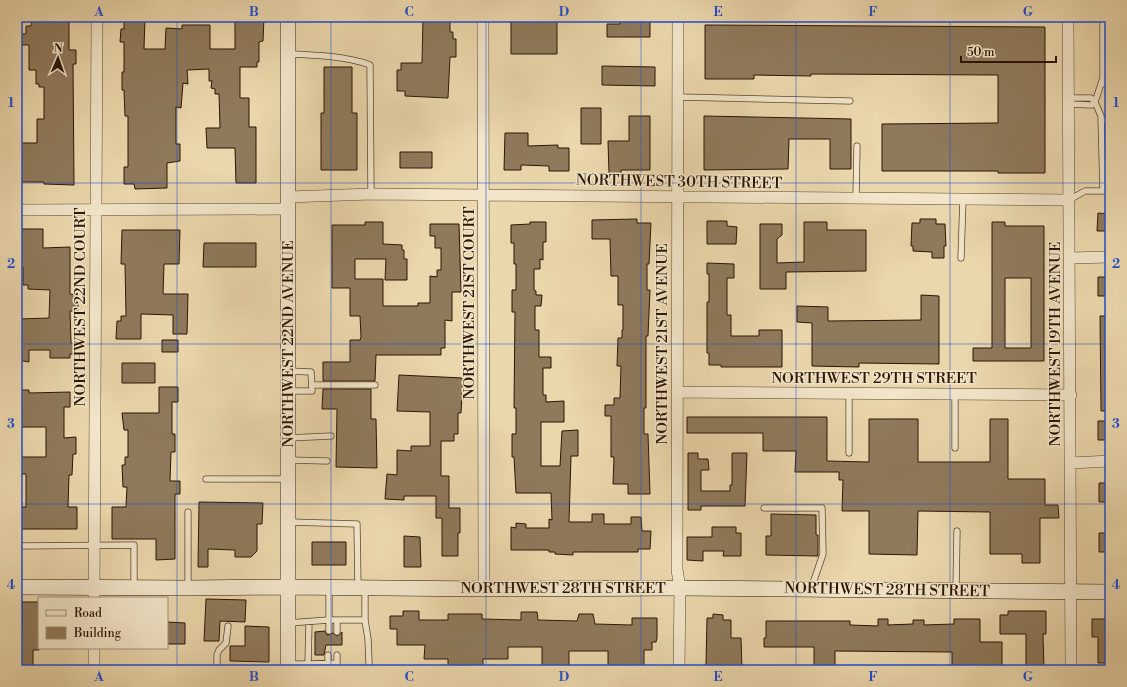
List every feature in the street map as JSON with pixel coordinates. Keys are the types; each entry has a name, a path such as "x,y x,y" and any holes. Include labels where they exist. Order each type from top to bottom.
{"street":[{"name":"NORTHWEST 22ND COURT","path":"94,592 97,17"},
{"name":"NORTHWEST 22ND AVENUE","path":"288,17 288,668"},
{"name":"NORTHWEST 21ST COURT","path":"483,17 484,589"},
{"name":"NORTHWEST 21ST AVENUE","path":"678,17 677,570 680,588 679,670"},
{"name":"NORTHWEST 19TH AVENUE","path":"1068,17 1071,395 1071,670"},
{"name":"NORTHWEST 30TH STREET","path":"17,210 96,211 288,203 371,194 1069,200"},
{"path":"1070,258 1110,257"},
{"name":"NORTHWEST 29TH STREET","path":"677,392 1071,395"},
{"path":"1071,463 1110,461"},
{"name":"NORTHWEST 28TH STREET","path":"17,587 94,592 134,588 288,586 484,589 680,588 1110,592"},
{"path":"94,649 94,670"}],"lane":[{"path":"1103,17 1104,64 1102,83 1096,102 1101,121 1103,191"},
{"path":"288,54 309,55 361,62 370,65 371,194"},
{"path":"1102,83 1110,86"},
{"path":"678,97 850,101"},
{"path":"1069,101 1091,98 1096,102"},
{"path":"1101,121 1110,119"},
{"path":"856,146 856,198"},
{"path":"1069,200 1085,191 1110,190"},
{"path":"961,258 963,199"},
{"path":"288,371 311,372 312,391 288,390"},
{"path":"312,385 375,385"},
{"path":"849,393 849,453"},
{"path":"955,394 955,448"},
{"path":"288,438 331,436"},
{"path":"288,460 327,461"},
{"path":"206,479 288,479"},
{"path":"764,508 822,508 823,554 811,589"},
{"path":"188,512 188,588"},
{"path":"288,522 357,524 369,663"},
{"path":"956,591 957,531"},
{"path":"17,546 134,545 134,588"},
{"path":"329,587 329,631"},
{"path":"288,623 329,620 365,620"},
{"path":"337,620 337,632"},
{"path":"308,664 309,622"},
{"path":"228,626 226,643 219,650 217,655 217,670 288,668 308,664 337,663 337,655"},
{"path":"328,655 328,664"}],"building":[{"path":"32,17 69,17 69,50 76,50 76,64 73,64 74,185 44,184 44,182 17,182 17,143 37,143 37,119 44,119 44,87 39,87 39,84 36,84 36,70 29,70 29,45 19,45 19,34 26,34 26,26 31,26"},
{"path":"124,17 145,17 144,49 165,49 166,28 182,29 182,25 210,25 210,49 235,49 235,17 264,17 263,41 259,42 259,62 257,62 257,67 240,67 240,98 249,98 249,127 256,127 256,183 236,183 235,148 207,148 206,128 220,128 219,94 215,94 215,89 211,88 212,81 209,81 209,69 187,70 188,84 183,83 181,108 176,107 176,144 180,144 180,161 167,163 167,188 135,189 134,184 124,184 124,167 128,167 128,116 125,116 124,90 122,90 122,72 124,72 124,42 120,42 121,29 124,29"},
{"path":"423,17 450,17 450,32 453,32 453,39 456,39 456,57 450,57 448,98 405,96 405,91 397,91 397,70 401,70 401,63 422,63"},
{"path":"511,17 557,17 557,54 511,54"},
{"path":"621,17 650,17 650,37 607,37 607,24 620,24"},
{"path":"705,25 1045,27 1045,173 998,173 998,171 882,171 882,124 998,123 998,75 811,74 811,76 754,75 754,79 705,79"},
{"path":"602,66 655,67 655,86 602,85"},
{"path":"324,67 352,67 352,113 357,113 357,170 321,170 321,113 324,113"},
{"path":"581,108 601,108 601,144 581,144"},
{"path":"629,116 650,116 650,170 621,170 621,174 609,174 608,141 629,141"},
{"path":"704,116 851,119 851,169 830,169 830,139 789,139 788,169 704,170"},
{"path":"505,133 528,133 528,146 558,145 558,148 569,148 569,171 549,171 549,166 521,165 521,170 504,170"},
{"path":"400,152 432,152 432,168 400,168"},
{"path":"1098,213 1110,214 1110,231 1097,231"},
{"path":"637,219 637,223 651,223 649,264 647,264 647,290 650,290 648,336 646,336 646,408 644,408 644,434 648,434 650,494 628,494 628,484 613,484 614,457 611,457 611,416 605,416 605,405 614,405 614,398 620,398 621,366 617,366 618,338 622,338 623,330 623,305 618,305 618,276 611,276 610,239 592,239 592,220"},
{"path":"920,219 936,219 936,224 945,224 946,246 944,246 944,258 932,258 932,252 913,251 913,246 911,246 912,223 920,223"},
{"path":"707,221 727,221 727,226 737,227 736,244 707,244"},
{"path":"365,222 383,222 383,244 402,245 402,250 404,250 404,259 407,259 407,280 385,280 386,259 355,259 355,279 383,279 383,306 418,306 418,303 430,303 430,276 437,277 437,270 441,270 441,248 435,248 435,236 430,236 430,224 459,224 461,292 452,292 452,321 445,320 445,348 441,348 441,355 376,355 375,381 323,381 323,362 350,362 350,340 360,340 361,337 360,316 350,316 350,288 332,288 332,225 365,225"},
{"path":"530,222 546,222 546,242 543,242 543,260 540,259 540,269 534,269 534,290 536,291 536,295 542,295 541,306 535,306 535,330 539,330 539,357 551,357 551,368 543,368 543,395 546,395 546,402 564,401 564,422 541,422 541,466 560,466 562,431 578,430 578,456 571,456 569,522 592,522 592,514 604,514 604,524 631,524 631,517 641,517 642,531 651,531 650,549 638,549 638,552 573,552 573,555 555,554 555,552 549,552 549,550 511,550 511,527 516,528 516,523 526,524 526,528 549,528 549,519 552,520 551,493 516,493 514,457 512,457 512,434 516,434 516,408 514,408 515,312 512,312 512,290 516,290 516,264 514,264 514,243 511,243 511,225 530,224"},
{"path":"804,222 827,222 827,230 866,230 866,271 786,272 786,289 760,289 760,224 782,224 782,235 777,239 777,263 804,262"},
{"path":"992,222 1005,222 1005,226 1044,226 1044,361 973,361 973,348 992,348","holes":["1005,278 1031,278 1031,348 1005,348"]},
{"path":"17,229 43,229 43,248 70,247 70,294 78,295 78,311 70,311 71,343 75,344 75,354 70,354 70,358 50,358 50,350 29,350 29,362 17,360 17,319 49,318 50,290 28,289 28,285 23,285 23,267 17,267"},
{"path":"122,230 180,230 179,264 164,264 163,294 188,294 187,334 173,334 173,315 141,314 141,339 116,339 117,321 121,321 121,316 126,316 125,264 121,264"},
{"path":"204,243 256,243 256,267 203,267"},
{"path":"707,263 734,264 734,278 727,278 727,315 731,315 731,336 759,336 759,330 782,330 782,367 721,367 721,365 709,365 709,353 707,353 707,302 709,302 709,274 707,274"},
{"path":"1098,277 1110,277 1110,296 1098,296"},
{"path":"921,295 939,296 939,364 859,363 859,367 812,366 812,323 797,322 797,306 828,307 828,321 921,320"},
{"path":"1100,316 1110,316 1110,411 1101,411"},
{"path":"162,340 178,340 178,352 162,352"},
{"path":"122,363 155,363 155,383 122,383"},
{"path":"399,375 463,378 461,413 458,413 458,434 454,434 454,441 441,441 441,476 449,476 449,508 460,508 458,556 442,556 442,518 436,518 436,496 404,496 404,500 385,499 387,474 397,475 397,450 411,451 411,446 430,446 430,412 397,411"},
{"path":"159,387 178,387 178,402 172,402 172,434 175,434 175,452 171,452 170,481 180,481 180,494 175,494 175,559 156,560 156,539 112,539 112,507 126,507 127,487 123,487 122,465 125,465 125,457 128,457 128,430 124,430 122,413 159,413"},
{"path":"323,389 371,389 371,419 376,419 377,468 336,467 337,409 322,409"},
{"path":"17,390 29,390 29,393 70,392 70,407 64,407 64,438 76,437 76,454 73,454 72,475 69,475 68,507 77,507 77,529 17,529 17,507 26,507 26,474 17,474 17,457 46,457 46,427 17,427"},
{"path":"687,417 827,417 827,461 869,462 869,419 918,419 918,462 990,462 990,419 1008,419 1008,479 1045,479 1045,505 1058,505 1059,518 1040,518 1040,563 1022,563 1022,554 990,554 990,512 918,511 917,555 869,554 869,511 842,511 843,480 839,480 839,472 795,472 796,451 763,451 763,433 687,433"},
{"path":"1098,421 1110,421 1110,440 1098,440"},
{"path":"688,453 698,453 698,459 708,459 709,470 701,470 701,491 730,491 730,485 732,485 732,453 747,453 745,506 701,506 701,510 688,510"},
{"path":"1099,483 1110,483 1110,502 1099,502"},
{"path":"199,502 263,503 262,524 257,524 257,551 251,557 235,557 235,550 208,549 208,567 198,567"},
{"path":"771,514 816,515 818,556 766,555 766,536 771,536"},
{"path":"712,527 736,527 736,533 741,533 741,556 723,556 724,551 703,551 703,561 687,560 687,537 712,537"},
{"path":"1099,533 1110,533 1110,552 1099,552"},
{"path":"404,536 420,537 421,567 404,567"},
{"path":"312,542 346,542 346,565 312,565"},
{"path":"206,599 246,600 245,622 220,621 219,641 204,641"},
{"path":"22,602 38,602 39,650 33,650 33,670 17,670 17,626 22,627"},
{"path":"403,611 419,611 419,620 448,620 448,614 482,614 482,619 521,620 521,612 537,612 538,620 577,621 579,614 593,614 595,624 632,625 632,618 657,618 657,638 656,642 652,642 652,650 644,650 644,670 608,670 608,651 569,651 569,670 542,670 542,647 508,647 508,659 483,659 483,670 448,670 448,659 424,659 425,645 397,645 397,629 390,629 390,616 403,616"},
{"path":"1008,611 1046,611 1046,634 1043,634 1044,668 1026,668 1026,634 1000,634 1000,615 1008,615"},
{"path":"713,614 723,615 723,620 731,620 731,638 741,638 742,670 720,670 720,666 706,666 707,618 713,618"},
{"path":"878,619 888,619 888,625 913,624 913,620 924,620 924,625 954,624 954,619 980,619 980,642 1002,642 1002,668 952,670 952,652 835,651 835,666 814,666 814,647 764,647 764,638 766,638 766,621 850,621 850,625 878,626"},
{"path":"1092,619 1110,619 1110,663 1098,663 1098,637 1092,637"},
{"path":"168,622 185,623 185,644 168,644"},
{"path":"245,626 269,627 269,662 230,661 230,646 245,646"},
{"path":"325,631 327,635 333,633 337,636 342,632 342,645 326,645 324,655 315,655 315,632"}]}
